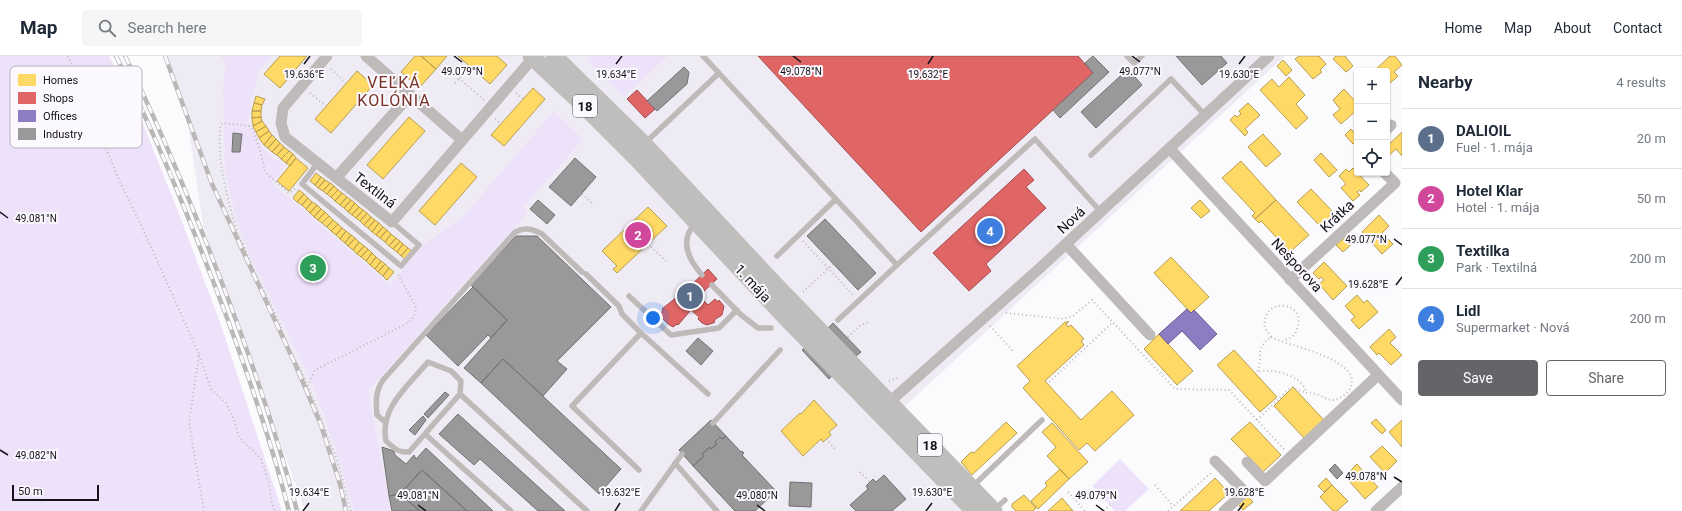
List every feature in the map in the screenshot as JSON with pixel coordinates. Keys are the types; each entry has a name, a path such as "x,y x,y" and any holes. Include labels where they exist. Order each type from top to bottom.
{"main road":[{"name":"1. mája","path":"554,56 640,151 697,223 884,408 967,493 996,508"},
{"name":"1. mája","path":"532,57 578,100 640,151"},
{"name":"1. mája","path":"967,493 974,511"}],"street":[{"name":"Textilná","path":"327,56 285,104 281,116 281,123 285,137 317,164 392,222 492,107 532,57"},
{"path":"366,56 462,140"},
{"name":"Nová","path":"884,408 1170,149 1269,56"},
{"path":"336,178 410,95"},
{"name":"Nešporova","path":"1170,149 1402,400"},
{"name":"Krátka","path":"1290,280 1394,183 1388,176"},
{"path":"1066,244 1150,335"},
{"path":"1247,462 1265,481 1378,375"},
{"path":"1217,463 1245,492 1224,511"},
{"path":"1376,511 1402,487"}],"lane":[{"path":"703,56 897,265"},
{"path":"1127,56 1134,63 1142,56"},
{"path":"640,151 719,73"},
{"path":"1091,155 1171,79 1206,116"},
{"path":"838,320 1035,139 1101,212"},
{"path":"317,164 302,184 401,266 419,245 392,222"},
{"path":"777,256 836,199"},
{"path":"697,223 688,253 692,263 702,275"},
{"path":"385,422 377,415 376,400 377,389 383,380 515,232 528,228 542,234 619,306 622,314 641,333 708,394"},
{"path":"712,284 737,310 758,328 771,328"},
{"path":"629,296 671,335 719,328 737,310"},
{"path":"639,470 572,406 641,333"},
{"path":"714,423 780,350"},
{"path":"428,362 451,371 461,381 460,394 409,452 402,453 386,441 385,422 393,403 428,362"},
{"path":"460,394 587,511"},
{"path":"967,493 1042,420"},
{"path":"425,434 511,511"},
{"path":"641,511 682,454"},
{"path":"675,463 717,511"}],"path":[{"path":"68,56 72,66"},
{"path":"464,61 461,68 464,73"},
{"path":"455,83 470,66"},
{"path":"459,78 492,107"},
{"path":"302,184 289,194 265,172 256,137 252,128 249,126 221,124 219,133 223,173 238,235 280,324 282,333 296,361 299,371 308,386 337,460 351,511"},
{"path":"106,148 119,180 141,224 199,354 212,389 226,403 234,419 239,437 260,459 269,483 272,503 275,511"},
{"path":"582,194 592,203"},
{"path":"798,236 859,301"},
{"path":"648,244 666,261"},
{"path":"308,386 315,370 406,324 414,316 417,310 416,305 398,274 398,264"},
{"path":"803,292 833,264"},
{"path":"1003,313 1062,319 1074,316 1092,300 1175,389 1229,390 1291,457"},
{"path":"1257,420 1291,388 1306,393 1315,393 1331,400 1342,397 1350,388 1352,382 1347,370 1336,360 1271,337 1264,328 1265,317 1269,311 1276,307 1288,306 1297,314 1299,325 1294,335 1288,340 1282,340"},
{"path":"848,337 861,325 869,322"},
{"path":"1049,382 1113,322"},
{"path":"989,325 1013,352"},
{"path":"1271,337 1260,347 1260,365 1257,372 1269,370 1293,378 1304,385 1306,393"},
{"path":"199,354 189,424 204,511"},
{"path":"826,439 836,450"},
{"path":"1168,511 1217,463"},
{"path":"860,472 870,482"},
{"path":"1155,485 1173,506"},
{"path":"1068,492 1086,511"},
{"path":"1104,511 1110,505"}],"shaded area":[{"path":"0,56 109,56 115,66 10,66 10,148 142,148 142,121 221,325 282,511 0,511"},
{"path":"167,56 1285,56 892,418 982,511 305,511 203,226 186,109"},
{"path":"220,56 272,56 259,71 252,97 248,121 265,150 284,166 273,184 390,285 424,244 462,218 554,111 583,139 523,208 528,212 368,391 391,511 354,511 338,456 313,385 248,251 236,218 225,171 223,91 226,62"},
{"path":"590,56 668,56 624,97 587,59"},
{"path":"1120,459 1149,489 1125,511 1115,511 1092,486"}],"building: Homes":[{"path":"280,56 307,56 280,88 264,74"},
{"path":"415,56 421,56 436,69 419,88 401,72"},
{"path":"421,56 447,56 436,69"},
{"path":"458,56 497,56 507,65 490,84"},
{"path":"1299,56 1319,56 1326,64 1320,70 1322,72 1313,79 1295,59"},
{"path":"1336,56 1345,56 1353,66 1346,72 1333,59"},
{"path":"1390,56 1395,56 1402,65 1394,72 1398,76 1390,83 1390,68 1377,68"},
{"path":"1283,60 1292,70 1286,76 1277,66"},
{"path":"357,71 373,85 331,133 315,119"},
{"path":"1289,77 1305,95 1296,104 1308,118 1296,129 1260,90 1272,79 1279,87"},
{"path":"533,88 545,99 504,146 491,135"},
{"path":"1344,89 1354,100 1354,113 1341,124 1333,115 1340,109 1333,100"},
{"path":"256,96 265,99 262,105 254,103"},
{"path":"254,103 262,105 261,111 252,111"},
{"path":"1248,103 1260,115 1245,129 1248,132 1245,136 1230,120 1235,115 1237,117 1241,114 1239,111"},
{"path":"252,111 261,111 261,117 252,118"},
{"path":"261,117 262,121 253,126 252,118"},
{"path":"409,117 425,131 383,179 367,165"},
{"path":"262,121 266,126 256,132 253,126"},
{"path":"266,126 269,131 259,138 256,132"},
{"path":"1351,129 1354,132 1354,143 1353,144 1345,135"},
{"path":"269,131 272,135 264,145 259,138"},
{"path":"1402,132 1402,156 1396,149 1390,154 1390,143"},
{"path":"1263,134 1281,154 1266,167 1248,147"},
{"path":"272,135 276,139 268,148 264,145"},
{"path":"276,139 280,143 272,152 268,148"},
{"path":"280,143 284,147 277,155 272,152"},
{"path":"284,147 289,151 281,159 277,155"},
{"path":"289,151 293,154 286,163 281,159"},
{"path":"1321,153 1337,170 1329,177 1314,160"},
{"path":"293,154 296,158 290,166 286,163"},
{"path":"296,158 308,168 289,191 277,181"},
{"path":"1241,161 1276,200 1255,219 1252,216 1255,213 1222,178"},
{"path":"461,163 477,177 435,225 419,211"},
{"path":"1353,168 1354,176 1361,176 1369,185 1361,192 1360,190 1357,192 1360,195 1353,201 1341,188 1346,184 1339,176 1346,169 1349,172"},
{"path":"316,173 321,177 315,185 310,181"},
{"path":"321,177 325,180 318,188 315,185"},
{"path":"325,180 330,183 323,191 318,188"},
{"path":"330,183 334,186 327,194 323,191"},
{"path":"334,186 338,190 331,197 327,194"},
{"path":"1311,189 1338,217 1336,216 1323,229 1297,202"},
{"path":"299,190 304,194 297,202 293,198"},
{"path":"338,190 342,193 335,201 331,197"},
{"path":"342,193 347,197 340,205 335,201"},
{"path":"304,194 308,198 302,205 297,202"},
{"path":"347,197 351,200 344,208 340,205"},
{"path":"308,198 312,202 306,209 302,205"},
{"path":"351,200 355,203 348,212 344,208"},
{"path":"1200,200 1210,211 1201,218 1191,208"},
{"path":"1276,200 1309,235 1290,252 1261,221 1259,223 1255,219"},
{"path":"312,202 317,205 310,213 306,209"},
{"path":"355,203 359,207 352,215 348,212"},
{"path":"317,205 321,209 314,217 310,213"},
{"path":"359,207 363,210 356,218 352,215"},
{"path":"648,207 667,226 617,273 613,269 617,266 602,251"},
{"path":"321,209 325,212 318,220 314,217"},
{"path":"363,210 367,213 360,221 356,218"},
{"path":"325,212 329,216 322,223 318,220"},
{"path":"367,213 371,217 364,225 360,221"},
{"path":"1379,215 1389,226 1382,233 1393,244 1382,254 1362,232"},
{"path":"329,216 333,220 327,227 322,223"},
{"path":"371,217 375,220 368,228 364,225"},
{"path":"333,220 338,224 331,231 327,227"},
{"path":"375,220 379,223 372,232 368,228"},
{"path":"379,223 383,227 376,235 372,232"},
{"path":"338,224 342,228 336,235 331,231"},
{"path":"383,227 387,230 380,238 376,235"},
{"path":"342,228 346,231 340,239 336,235"},
{"path":"387,230 391,234 385,242 380,238"},
{"path":"346,231 351,235 345,243 340,239"},
{"path":"391,234 396,238 389,246 385,242"},
{"path":"1349,234 1355,241 1343,252 1336,245"},
{"path":"351,235 355,238 348,246 345,243"},
{"path":"355,238 359,242 353,250 348,246"},
{"path":"396,238 400,241 393,249 389,246"},
{"path":"400,241 403,244 397,252 393,249"},
{"path":"359,242 364,246 357,254 353,250"},
{"path":"403,244 408,248 401,256 397,252"},
{"path":"364,246 368,249 361,257 357,254"},
{"path":"408,248 412,251 405,259 401,256"},
{"path":"368,249 372,253 366,261 361,257"},
{"path":"372,253 376,257 370,265 366,261"},
{"path":"376,257 381,261 375,269 370,265"},
{"path":"1171,257 1209,297 1191,313 1154,273"},
{"path":"381,261 385,264 378,272 375,269"},
{"path":"1324,262 1347,286 1333,300 1319,284 1324,280 1321,277 1319,279 1313,273"},
{"path":"385,264 389,268 383,276 378,272"},
{"path":"389,268 394,272 387,280 383,276"},
{"path":"1357,295 1364,303 1367,300 1378,312 1359,329 1351,320 1355,317 1345,306"},
{"path":"1065,322 1069,322 1066,324 1068,327 1071,325 1084,339 1081,341 1084,345 1045,381 1081,420 1112,391 1134,415 1095,451 1087,443 1079,450 1023,388 1030,381 1017,366"},
{"path":"1389,329 1396,337 1390,343 1402,355 1391,365 1379,353 1377,355 1370,347"},
{"path":"1159,334 1193,371 1177,385 1144,349"},
{"path":"1234,350 1277,397 1260,412 1217,365"},
{"path":"1293,387 1324,420 1304,438 1274,406"},
{"path":"814,400 837,425 829,432 831,435 823,442 821,439 803,456 781,431 800,413 801,414"},
{"path":"1376,419 1386,430 1382,434 1371,423"},
{"path":"1402,420 1402,447 1389,432"},
{"path":"1006,422 1017,433 972,475 961,462 971,452 974,453"},
{"path":"1250,422 1281,455 1263,472 1231,439"},
{"path":"1052,423 1088,462 1069,479 1047,456 1056,447 1042,432"},
{"path":"1382,446 1397,461 1385,473 1370,457"},
{"path":"1357,464 1362,470 1355,477 1350,471"},
{"path":"1060,469 1069,479 1038,509 1031,501 1047,486 1045,483"},
{"path":"1362,470 1378,487 1365,499 1350,482"},
{"path":"1215,478 1229,493 1209,511 1180,511"},
{"path":"1326,478 1332,485 1324,492 1318,486"},
{"path":"1332,485 1348,501 1337,511 1333,511 1320,497"},
{"path":"1245,494 1253,502 1243,510 1236,502"},
{"path":"1024,495 1036,508 1033,511 1016,511 1012,507 1012,504"},
{"path":"1062,498 1073,511 1048,511"}],"building: Shops":[{"path":"758,56 1078,56 1093,73 921,232"},
{"path":"637,90 655,109 645,118 627,99"},
{"path":"1024,169 1034,180 1026,187 1046,208 986,264 991,271 969,291 933,253"},
{"path":"708,269 717,279 699,296 708,305 715,299 718,302 719,300 724,306 722,315 714,320 715,322 707,325 702,323 698,319 699,317 691,310 678,325 677,324 673,327 668,324 662,318 662,309 678,296 677,292 683,284 689,283 689,287"}],"building: Offices":[{"path":"1187,309 1191,313 1194,310 1217,334 1200,350 1182,331 1168,344 1159,334"}],"building: Industry":[{"path":"1093,56 1109,72 1060,118 1053,110 1093,73 1085,63"},
{"path":"1176,56 1221,56 1227,63 1202,85"},
{"path":"684,67 689,72 687,84 657,111 647,101"},
{"path":"1128,69 1142,85 1096,128 1081,112"},
{"path":"233,133 242,134 240,152 232,152"},
{"path":"575,158 596,177 571,206 549,187"},
{"path":"538,200 555,215 547,224 530,209"},
{"path":"825,219 876,273 858,290 807,236"},
{"path":"516,236 537,236 611,307 557,361 567,369 543,396 503,359 481,383 464,368 507,320 470,284"},
{"path":"473,287 507,320 491,338 488,335 458,366 426,335"},
{"path":"833,323 861,352 855,357 828,328"},
{"path":"698,338 713,351 701,365 686,351"},
{"path":"807,346 834,374 829,379 802,350"},
{"path":"503,359 621,469 599,494 481,383"},
{"path":"445,392 449,395 428,418 424,414"},
{"path":"458,414 565,511 538,511 480,459 474,465 439,434"},
{"path":"423,416 426,420 415,435 409,430"},
{"path":"711,420 726,436 722,439 720,437 715,442 717,444 711,449 710,447 702,454 704,456 693,466 679,450"},
{"path":"726,436 741,452 742,451 744,453 742,455 776,491 755,511 735,511 693,466 704,456 702,454 710,447 711,449 717,444 715,442 720,437 722,439"},
{"path":"382,447 394,451 395,455 406,464 414,455 416,459 426,448 493,511 467,511 422,470 400,494 389,496"},
{"path":"1335,464 1343,473 1337,479 1329,470"},
{"path":"422,470 467,511 420,511 400,494"},
{"path":"884,475 906,499 892,511 856,511 850,505 868,489 866,486 873,479 876,482"},
{"path":"790,482 812,483 811,507 789,506"},
{"path":"400,494 420,511 392,511 389,496"}],"railway":[{"path":"116,56 121,66"},
{"path":"125,56 130,66"},
{"path":"165,56 212,184 296,366 321,425 340,484 346,511"},
{"path":"142,92 177,172 232,308 278,443 297,511"},
{"path":"142,109 191,224 245,366 264,424 289,511"}],"place":[{"name":"Lidl","path":"990,231"},
{"name":"Hotel Klar","path":"638,235"},
{"name":"Textilka","path":"313,268"},
{"name":"DALIOIL","path":"690,296"}],"district":[{"name":"VEĽKÁ KOLÓNIA","path":"394,91"}]}
